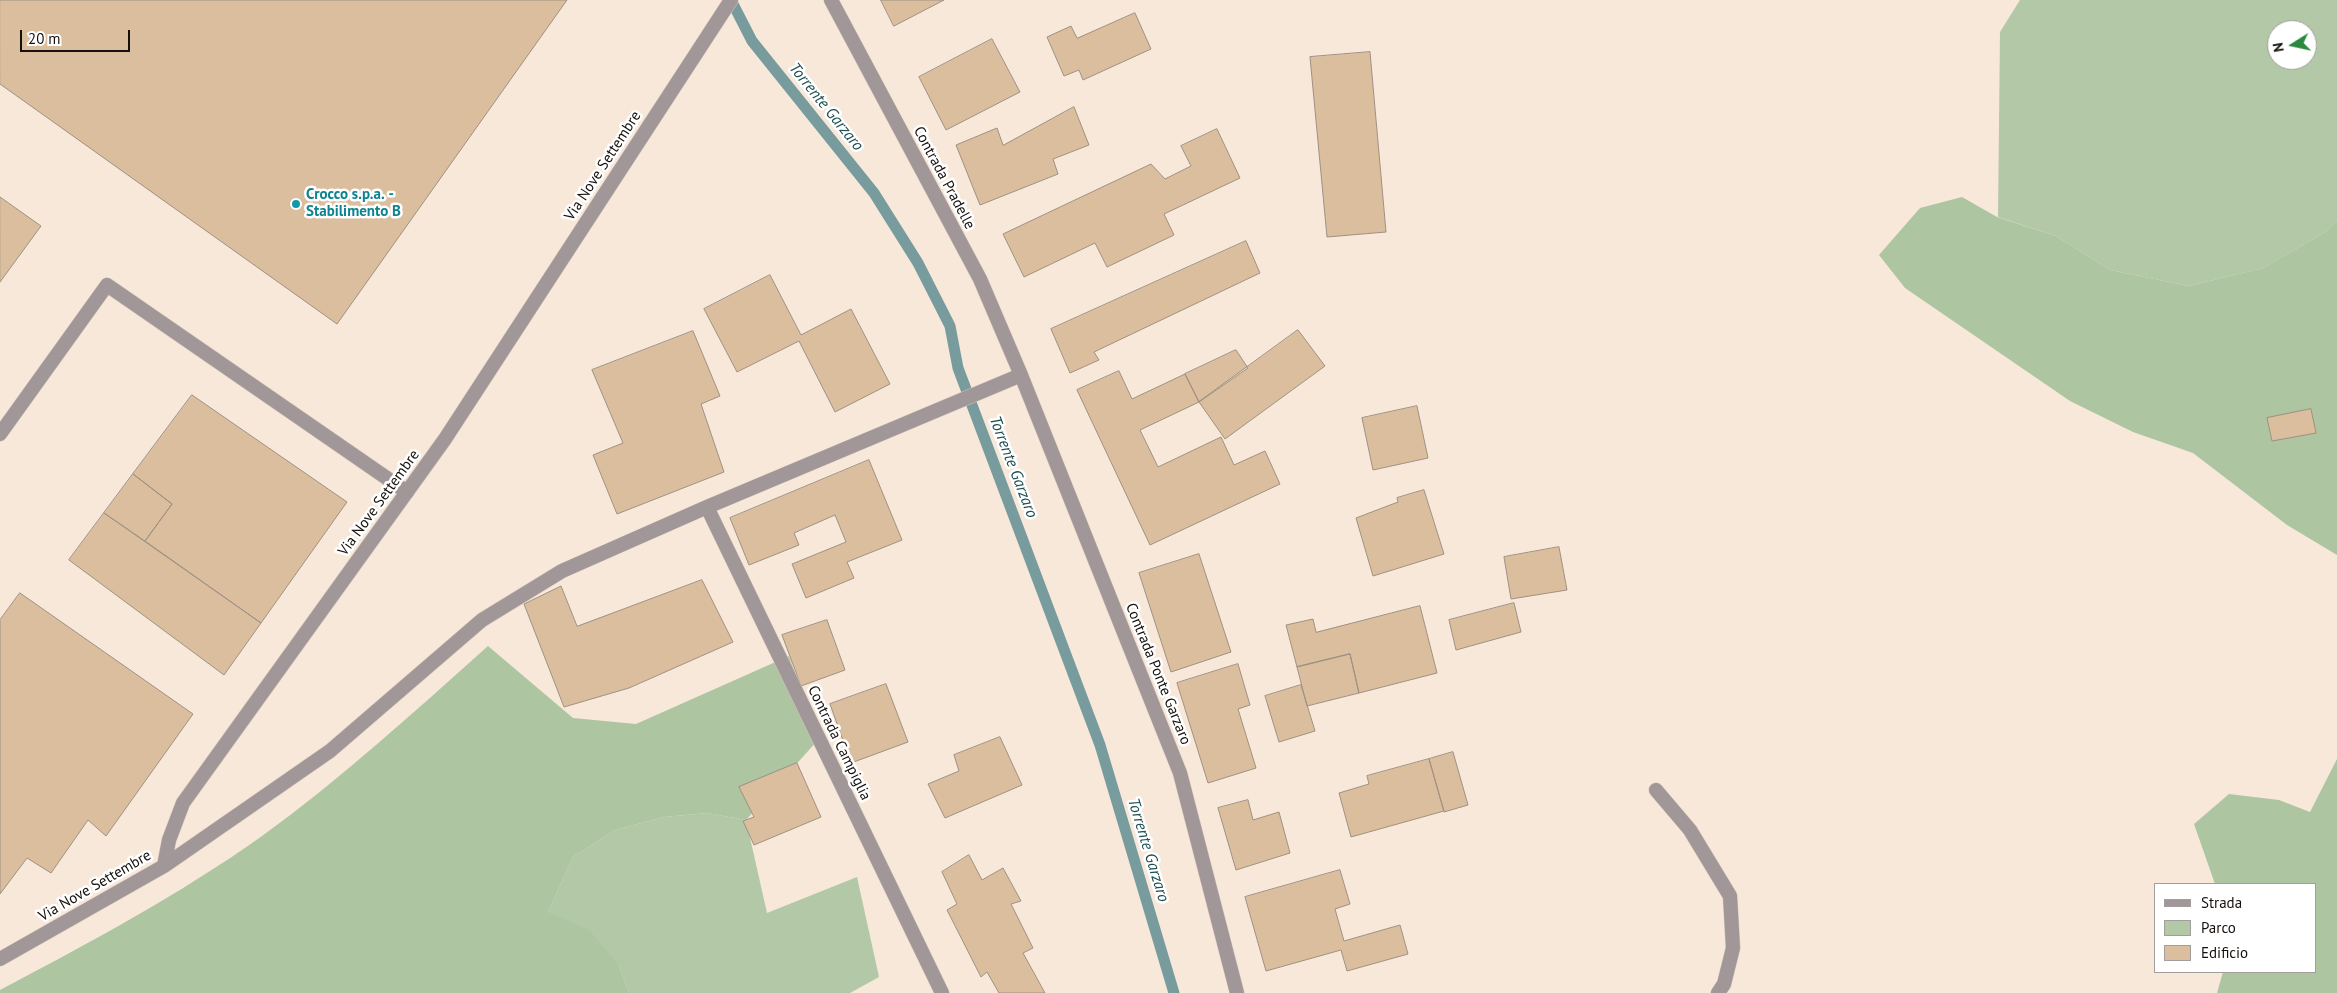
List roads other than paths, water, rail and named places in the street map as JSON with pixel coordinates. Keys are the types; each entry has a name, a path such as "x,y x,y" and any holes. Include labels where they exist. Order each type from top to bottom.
{"street":[{"name":"Via Nove Settembre","path":"0,959 164,866 169,840 183,803 445,439 731,0"},
{"name":"Contrada Pradelle","path":"831,0 980,279 1021,375"},
{"path":"0,434 107,285 407,492"},
{"path":"164,866 330,751 482,620 562,571 1021,375"},
{"name":"Contrada Ponte Garzaro","path":"1021,375 1180,772 1238,993"},
{"name":"Contrada Campiglia","path":"707,508 942,993"},
{"path":"1656,790 1690,830 1730,896 1733,948 1724,984 1718,993"}],"waterway":[{"name":"Torrente Garzaro","path":"731,0 752,41 874,193 918,263 950,326 958,368 1100,745 1174,993"}],"place":[{"name":"Crocco s.p.a. - Stabilimento B","path":"296,204"}]}
